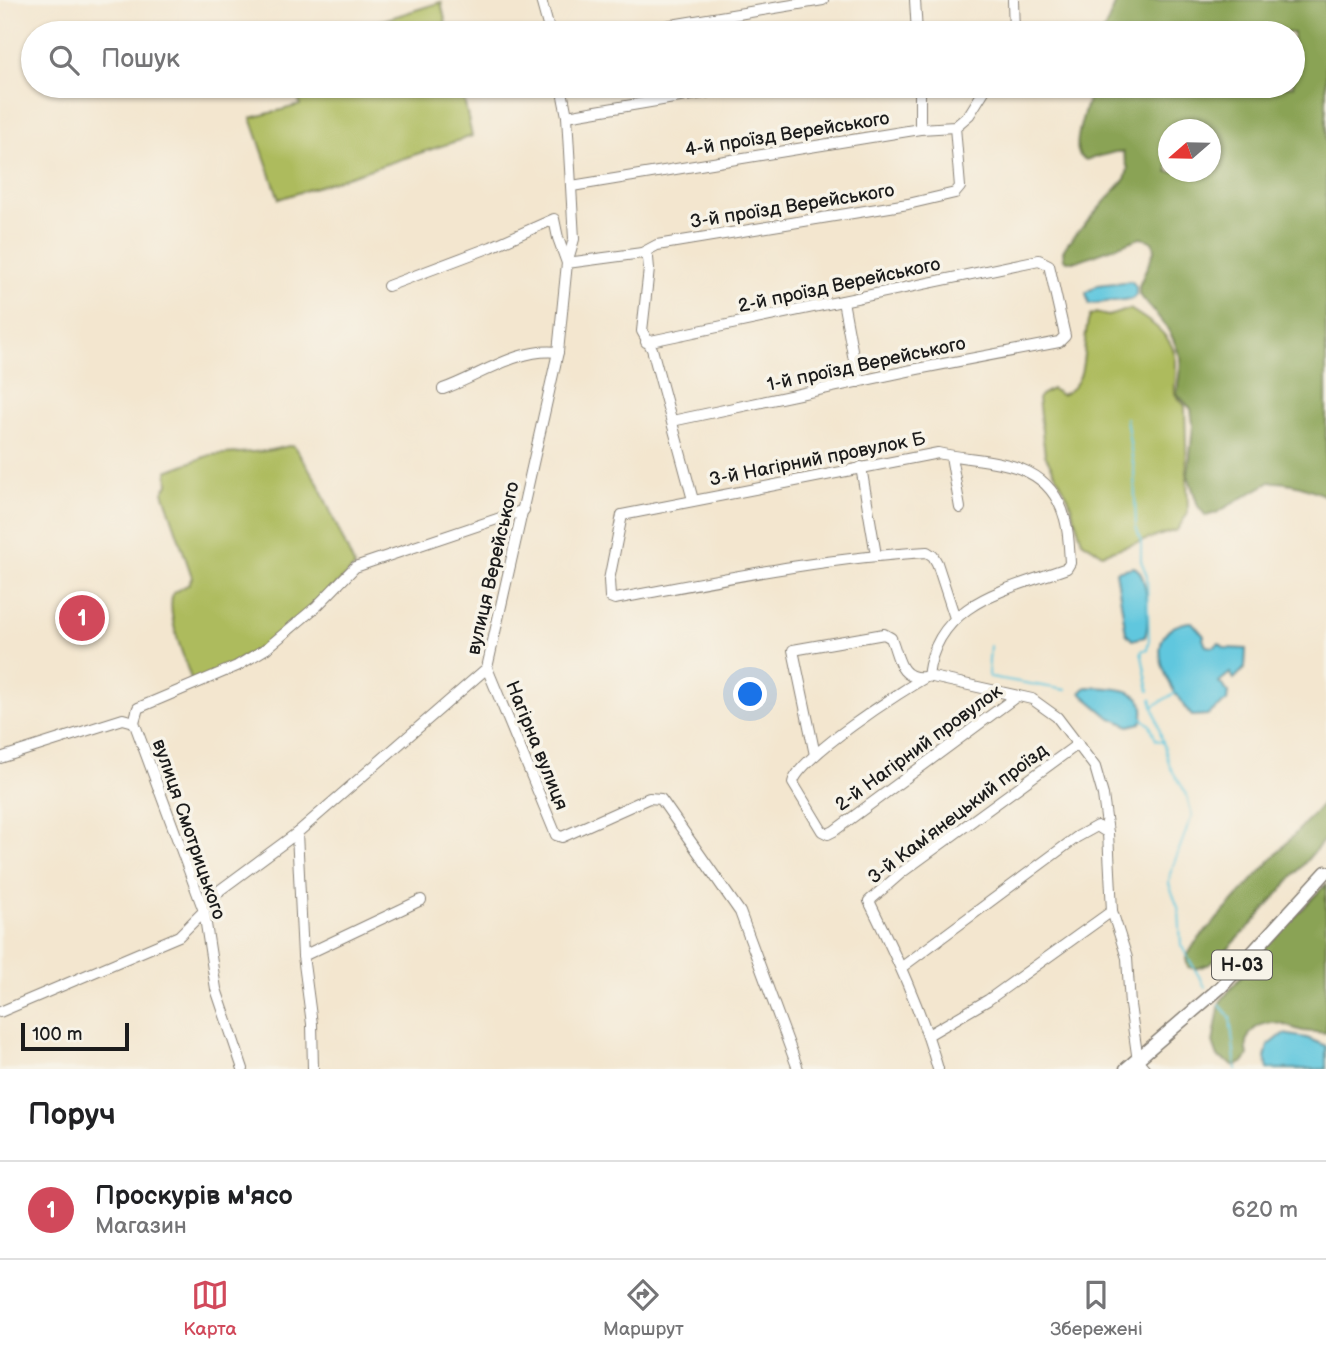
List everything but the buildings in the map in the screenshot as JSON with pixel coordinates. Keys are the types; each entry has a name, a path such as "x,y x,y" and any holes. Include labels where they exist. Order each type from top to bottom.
{"main road":[{"name":"Н-03","path":"1126,1069 1142,1065 1222,986 1326,872"}],"street":[{"path":"541,0 547,21"},
{"path":"695,21 822,0"},
{"path":"915,0 916,21"},
{"path":"1013,0 1014,21"},
{"name":"вулиця Верейського","path":"0,1013 179,936 220,890 298,833 487,668 558,352 567,263 574,239 567,116 563,98"},
{"path":"567,116 674,98"},
{"path":"920,98 920,128"},
{"path":"955,127 969,115 980,98"},
{"name":"4-й проїзд Верейського","path":"572,186 920,128 955,127"},
{"name":"3-й проїзд Верейського","path":"567,263 642,253 657,246 908,204 955,193 960,187 955,127"},
{"path":"388,286 491,247 554,219 567,263"},
{"path":"642,253 648,258 649,269 642,331 652,349 692,500"},
{"name":"2-й проїзд Верейського","path":"646,342 1039,260 1049,265 1065,336"},
{"path":"843,301 858,382"},
{"name":"1-й проїзд Верейського","path":"673,421 1059,342 1065,336"},
{"path":"443,389 530,352 558,352"},
{"name":"3-й Нагірний провулок Б","path":"938,453 1004,464 1033,473 1043,481 1052,491 1065,517 1070,563 1067,568 984,598 954,618 933,556 927,552 818,562 615,599 610,597 609,580 622,515 692,500 938,453"},
{"path":"951,456 960,508"},
{"path":"861,467 876,555"},
{"path":"0,758 122,719 134,722 138,708 237,666 267,648 296,625 355,567 524,510"},
{"path":"928,676 935,647 954,618"},
{"path":"815,755 793,650 860,638 889,635 904,673 911,677 928,676 1032,699 1057,717 1095,766 1103,795 1108,832 1112,911 1128,958 1130,1005 1142,1065"},
{"name":"Нагірна вулиця","path":"487,668 556,835 562,837 649,797 661,799 740,912 798,1069"},
{"name":"2-й Нагірний провулок","path":"928,676 905,688 815,755 794,776 793,783 822,831 828,834 1017,696"},
{"path":"905,688 911,677"},
{"name":"вулиця Смотрицького","path":"134,722 204,911 216,989 243,1069"},
{"name":"3-й Камʼянецький проїзд","path":"938,1069 902,967 869,901 901,873 1078,744"},
{"path":"902,967 1077,836 1097,826 1108,832"},
{"path":"298,833 303,956 312,1024 313,1069"},
{"path":"303,956 421,900"},
{"path":"928,1035 988,1000 1062,949 1100,917 1112,911"}],"green space":[{"path":"1117,0 1326,0 1326,496 1299,486 1270,482 1216,513 1206,516 1198,506 1188,475 1193,425 1191,409 1177,394 1181,359 1166,326 1139,294 1139,286 1155,249 1153,244 1140,238 1077,261 1064,259 1063,251 1068,243 1125,179 1128,169 1123,152 1086,160 1079,154 1077,146 1089,98 1305,98 1305,21 1108,21"},
{"path":"441,2 445,21 380,21"},
{"path":"298,98 464,98 472,136 279,199 251,118 300,105"},
{"path":"1130,309 1163,334 1175,355 1175,394 1185,406 1188,513 1177,530 1102,554 1082,541 1068,497 1045,455 1038,399 1052,389 1061,395 1077,381 1090,316 1096,313 1108,316"},
{"path":"293,445 317,481 355,567 286,634 193,685 177,639 172,613 173,593 189,584 192,577 163,492 168,484 167,471 210,455 266,451"},
{"path":"1326,800 1326,838 1226,951 1210,964 1195,969 1188,967 1186,958 1195,943"},
{"path":"1326,884 1326,1033 1268,1023 1252,1031 1247,1041 1248,1055 1244,1062 1235,1066 1218,1057 1213,1043 1220,1002 1259,954"}],"water":[{"path":"1132,281 1136,287 1136,295 1132,299 1089,304 1086,293 1098,285"},
{"path":"1134,567 1143,579 1148,622 1145,637 1132,640 1126,633 1116,571"},
{"path":"1189,622 1204,636 1206,646 1214,647 1219,643 1225,648 1246,649 1245,668 1234,679 1230,673 1219,682 1228,692 1227,701 1207,715 1192,716 1167,678 1162,663 1160,649 1163,637 1172,628"},
{"path":"1086,687 1117,689 1135,695 1141,701 1141,723 1129,726 1109,717 1083,695 1081,692"},
{"path":"1283,1034 1307,1038 1326,1046 1326,1069 1268,1069 1265,1058 1268,1046"}],"waterway":[{"path":"1126,418 1134,469 1136,527 1141,542 1141,561 1147,576 1149,640 1147,649 1141,651 1149,691"},
{"path":"990,646 990,677 1066,690"},
{"path":"1154,706 1176,692"},
{"path":"1151,699 1170,767 1186,793 1192,815 1170,874 1169,884 1179,910 1181,945 1205,987"},
{"path":"1142,718 1150,725 1156,740 1163,742"},
{"path":"1219,1004 1230,1017 1236,1069"}],"place":[{"name":"Проскурів м'ясо","path":"82,618"}]}
